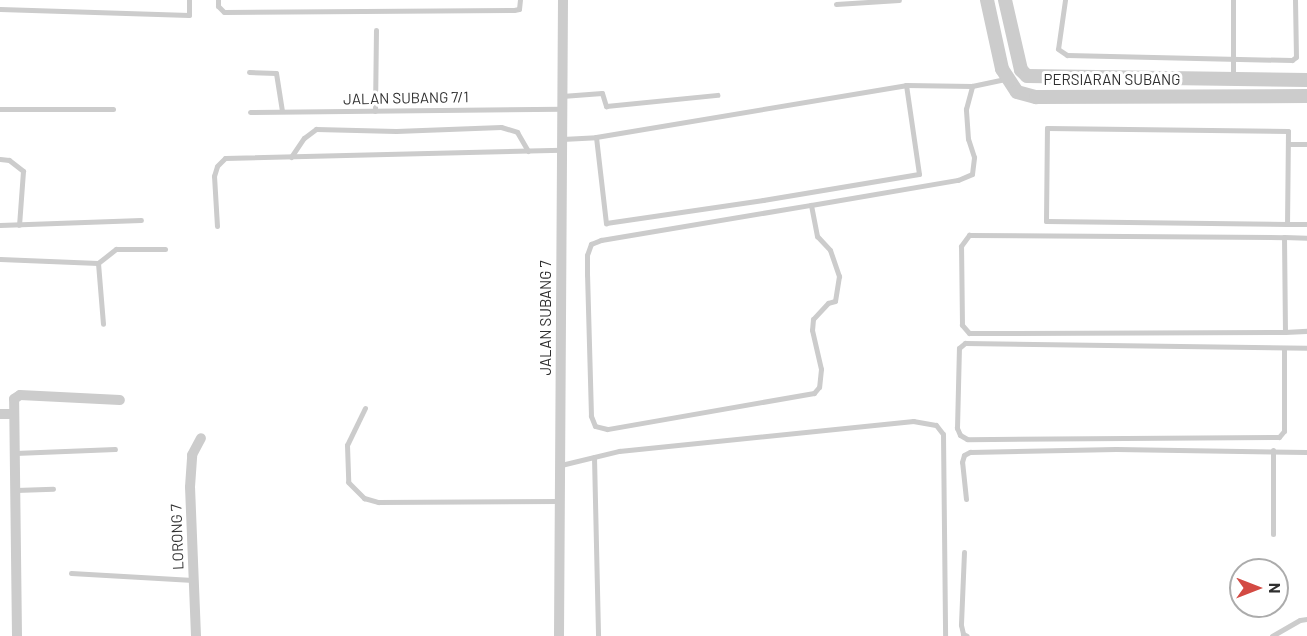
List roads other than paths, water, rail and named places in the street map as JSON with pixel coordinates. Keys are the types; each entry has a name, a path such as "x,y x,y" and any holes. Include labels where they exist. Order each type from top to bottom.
{"street":[{"name":"JALAN SUBANG 7","path":"559,636 563,0"},
{"path":"987,0 1006,79"},
{"name":"PERSIARAN SUBANG","path":"1005,0 1021,70 1027,76 1307,80"},
{"name":"PERSIARAN SUBANG","path":"1006,79 1017,92 1036,97 1307,96"},
{"path":"16,636 14,399 20,395 120,400"},
{"path":"0,414 13,414"},
{"name":"LORONG 7","path":"196,636 190,487 192,455 201,438"}],"lane":[{"path":"0,9 189,15 189,0"},
{"path":"218,0 218,6 224,12 235,12 514,10 519,9 520,0"},
{"path":"836,4 899,0"},
{"path":"1065,0 1058,49 1062,53 1294,59 1295,0"},
{"path":"1232,79 1233,0"},
{"path":"375,111 376,30"},
{"path":"249,72 276,73 282,111"},
{"path":"217,226 214,176 217,166 225,158 528,151 596,137 906,86 972,86 1006,79"},
{"path":"596,137 606,223 763,200 919,174 906,86"},
{"path":"811,205 817,236 830,250 839,276 835,301 828,303 813,319 812,330 821,369 819,387 814,393 607,429 594,426 591,416 587,275 587,255 591,244 811,205 958,180 972,174 974,156 968,139 966,109 972,86"},
{"path":"562,96 602,93 606,106 717,95"},
{"path":"0,109 113,109"},
{"name":"JALAN SUBANG 7/1","path":"250,112 562,109"},
{"path":"291,156 304,138 316,129 396,131 501,127 517,132 528,151"},
{"path":"1287,224 1288,131 1047,128 1046,221 1287,224 1307,224"},
{"path":"1289,144 1307,144"},
{"path":"0,159 9,160 23,171 19,225"},
{"path":"0,225 141,220"},
{"path":"1307,238 969,235 961,246 962,325 969,333 1307,332"},
{"path":"1284,237 1285,332"},
{"path":"0,259 98,263 116,249 165,249"},
{"path":"98,263 103,324"},
{"path":"1284,348 1284,431 1279,437 967,439 960,435 957,428 959,348 964,343 1307,348"},
{"path":"365,408 347,445 348,482 364,498 378,502 560,501"},
{"path":"560,465 619,451 913,421 936,425 943,434 945,636"},
{"path":"14,453 115,449"},
{"path":"966,499 962,462 964,454 970,452 1273,450 1307,452"},
{"path":"1273,450 1273,534"},
{"path":"594,457 598,636"},
{"path":"14,490 53,489"},
{"path":"964,552 961,625 963,634 967,636"},
{"path":"71,573 194,580"},
{"path":"1272,636 1300,620 1307,619"}]}
